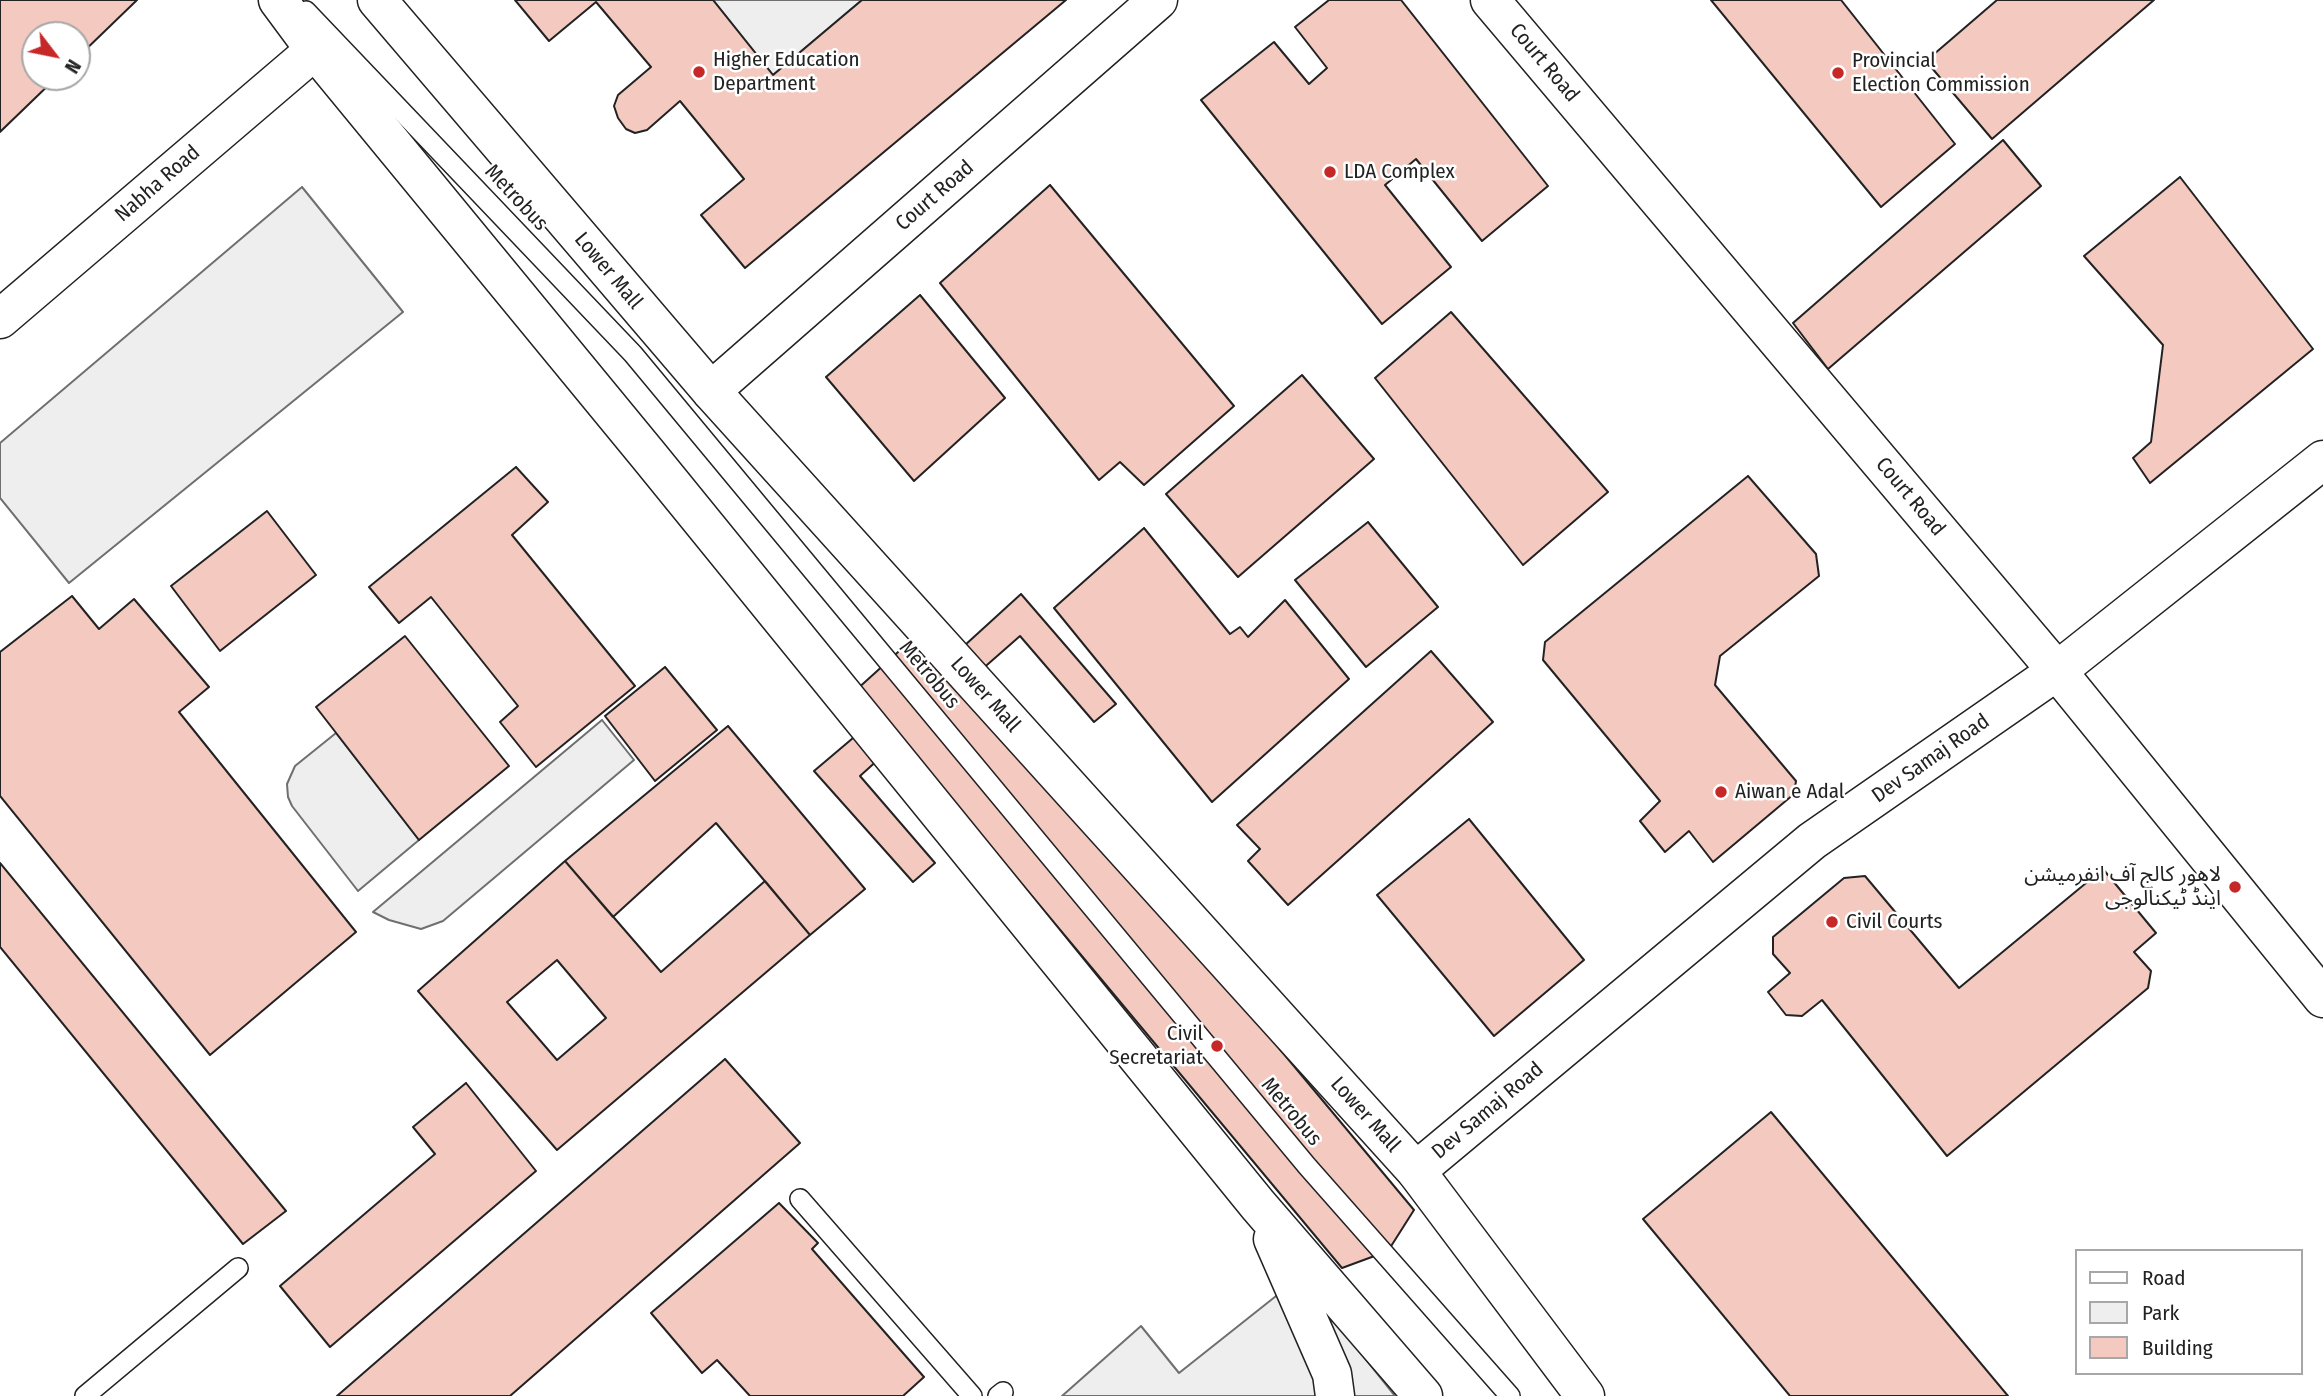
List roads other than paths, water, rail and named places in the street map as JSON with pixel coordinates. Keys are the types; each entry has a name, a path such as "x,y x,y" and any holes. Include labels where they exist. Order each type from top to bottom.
{"main road":[{"path":"278,0 315,50 1258,1205 1423,1396"},
{"name":"Lower Mall","path":"377,0 711,391 1416,1171 1585,1396"},
{"name":"Court Road","path":"711,391 1158,0"},
{"name":"Court Road","path":"1490,0 2057,671 2323,998"},
{"name":"Nabha Road","path":"0,319 315,50"},
{"name":"Dev Samaj Road","path":"1416,1171 1812,841 2057,671 2323,460"},
{"path":"1258,1205 1332,1374 1335,1396"}],"lane":[{"name":"Metrobus","path":"295,0 633,354 1307,1166 1510,1396"},
{"path":"800,1199 972,1396"},
{"path":"85,1396 238,1268"}],"place":[{"name":"Higher Education Department","path":"699,72"},
{"name":"Provincial Election Commission","path":"1838,73"},
{"name":"LDA Complex","path":"1330,172"},
{"name":"Aiwan e Adal","path":"1721,792"},
{"name":"لاھور کالج آف انفرمیشن اینڈ ٹیکنالوجی","path":"2235,887"},
{"name":"Civil Courts","path":"1832,922"},
{"name":"Civil Secretariat","path":"1217,1046"}]}
